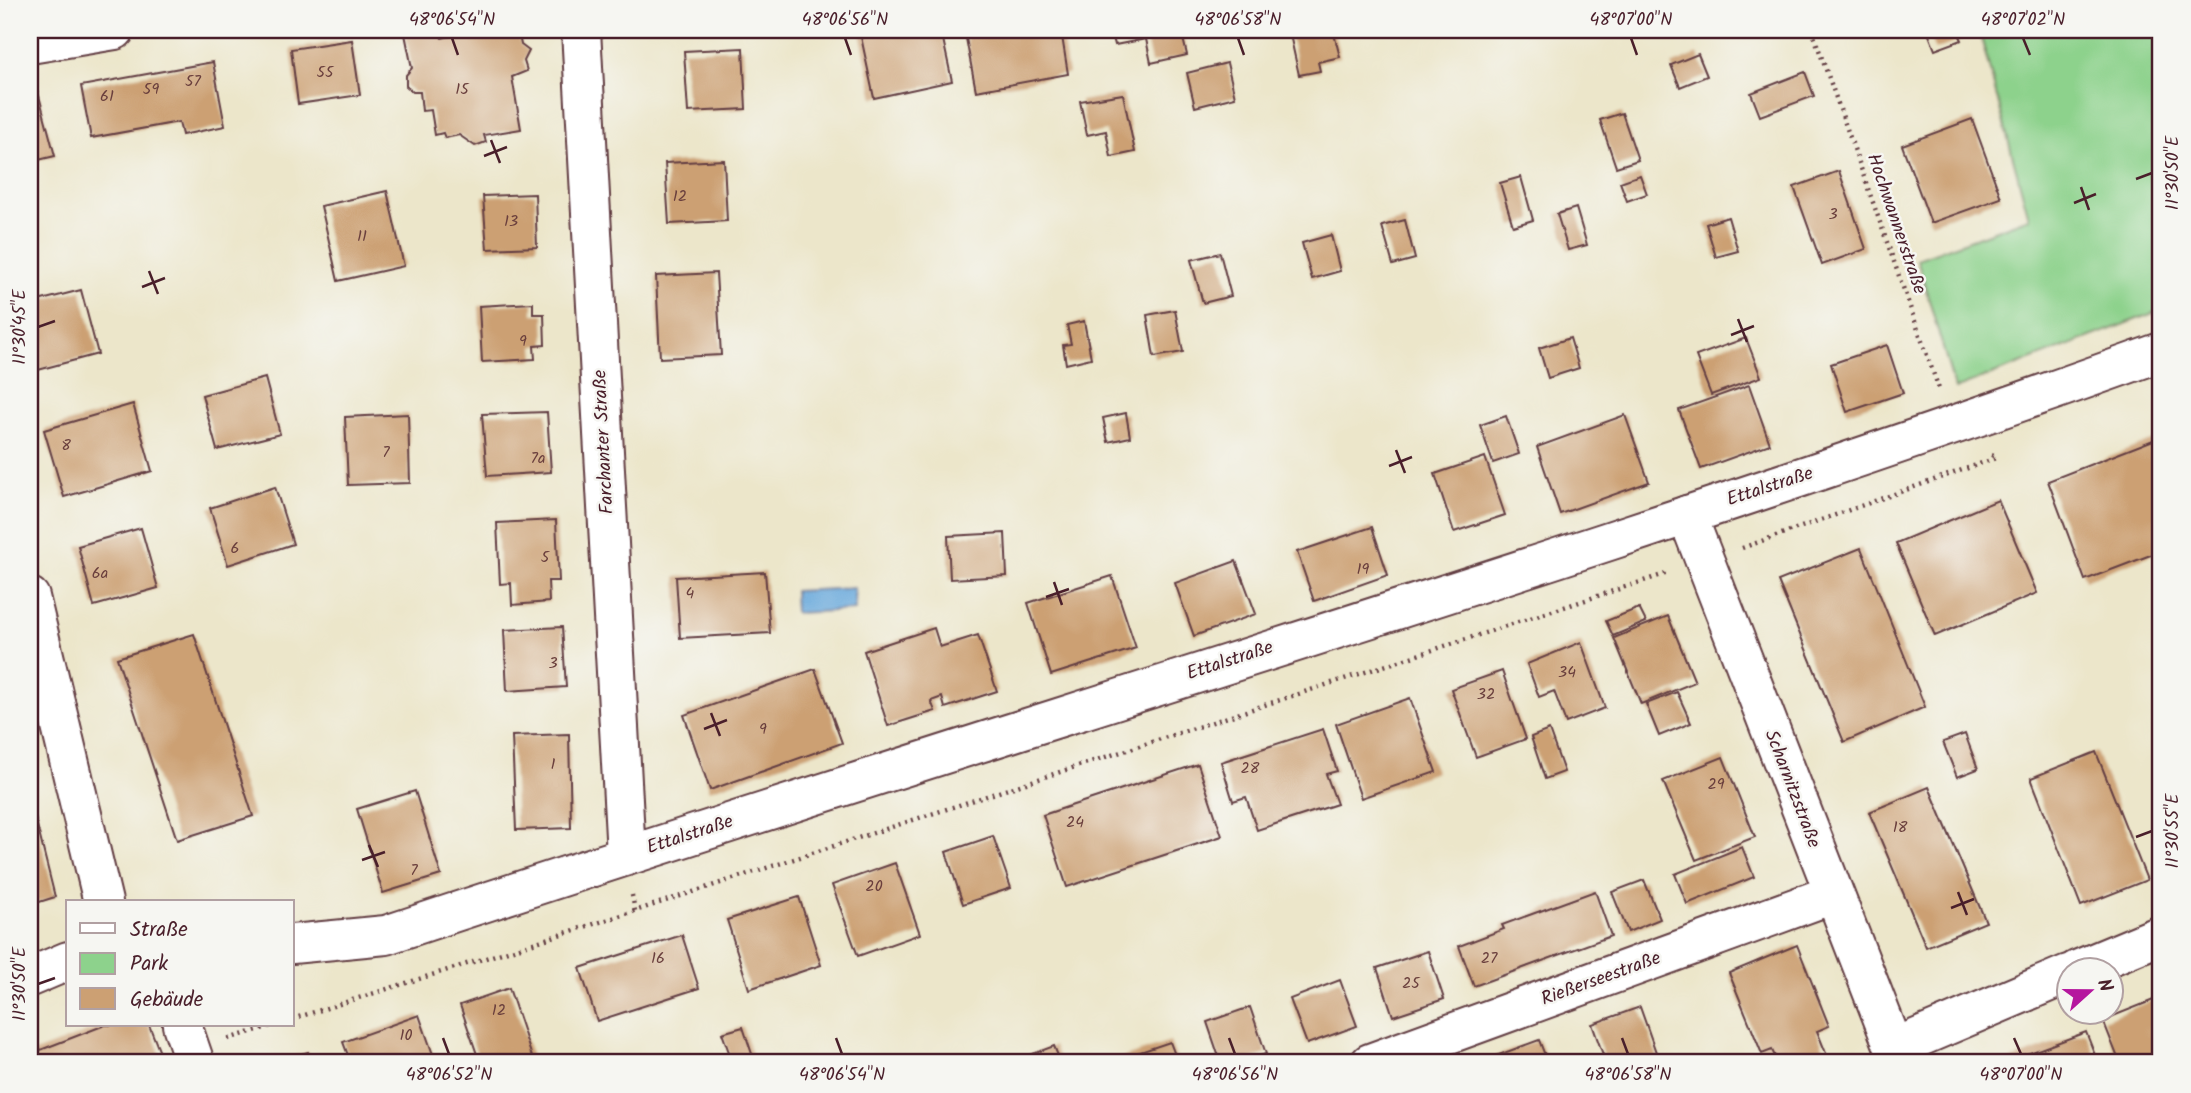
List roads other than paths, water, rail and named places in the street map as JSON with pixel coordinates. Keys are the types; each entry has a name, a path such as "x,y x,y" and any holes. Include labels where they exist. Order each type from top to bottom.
{"street":[{"path":"30,44 115,30"},
{"name":"Farchanter Straße","path":"581,30 626,855"},
{"name":"Ettalstraße","path":"294,944 386,935 1953,427 2161,352"},
{"name":"Scharnitzstraße","path":"1687,514 1897,1056"},
{"path":"30,597 103,900"},
{"name":"Rießerseestraße","path":"1370,1063 1833,894"},
{"path":"2112,956 2161,935"},
{"path":"30,977 66,962"},
{"path":"1897,1056 2054,981"}],"water":[{"path":"854,588 855,610 795,613 794,591"}]}
